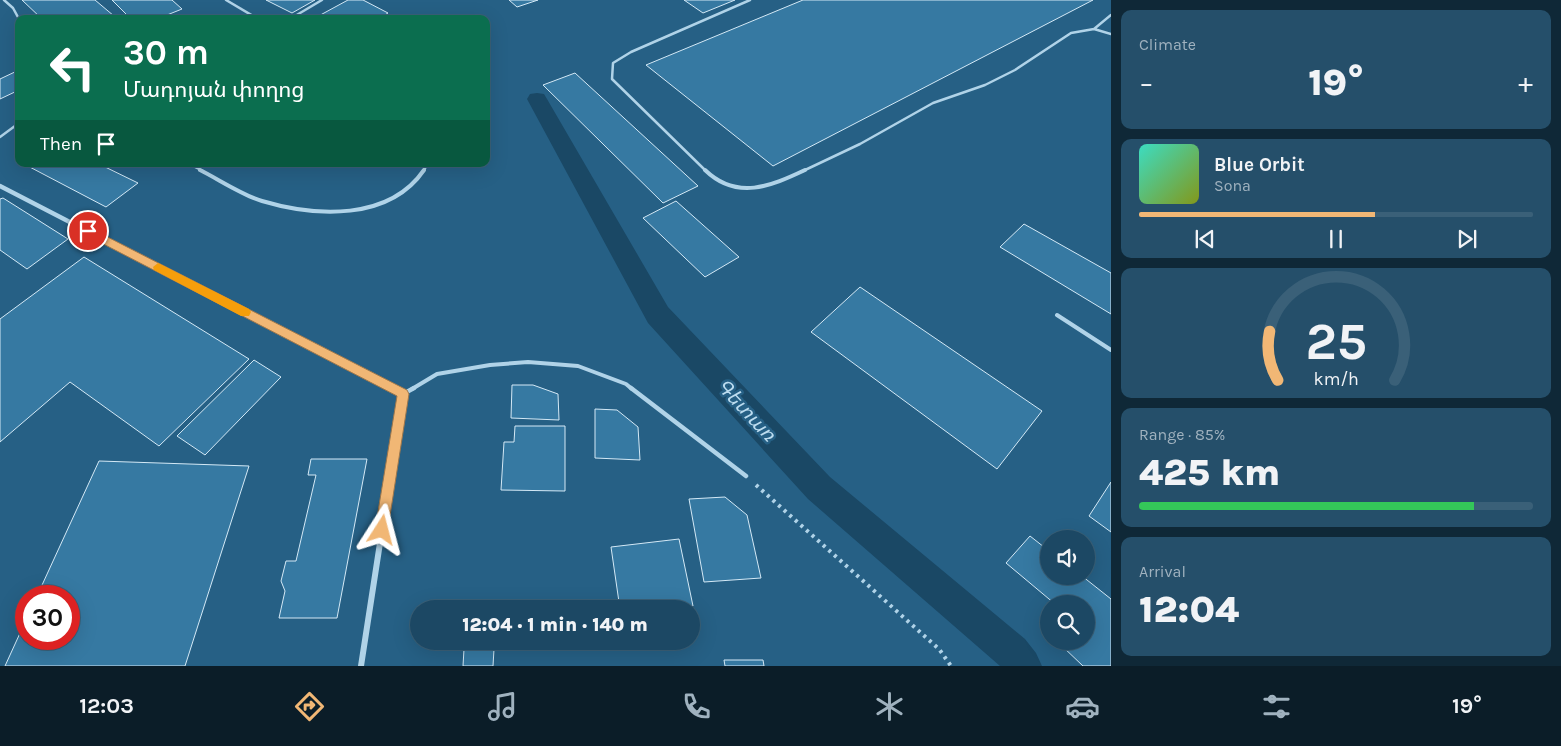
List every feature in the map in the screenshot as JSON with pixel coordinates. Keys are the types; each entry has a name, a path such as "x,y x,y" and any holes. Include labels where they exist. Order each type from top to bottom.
{"street":[{"path":"0,186 403,394 361,666"}],"lane":[{"path":"4,0 13,8 17,15"},
{"path":"226,0 251,15"},
{"path":"297,15 322,0"},
{"path":"750,0 670,37 631,52 613,63 612,79 710,175 734,188 755,189 784,180 860,144 933,103 985,85 1015,70 1071,33 1094,29 1111,34"},
{"path":"1094,29 1111,15"},
{"path":"0,137 15,126"},
{"path":"195,167 261,201 320,212 362,210 393,199 417,180 426,167"},
{"path":"1057,315 1111,350"},
{"path":"403,394 437,374 490,365 528,362 578,366 626,384 746,476"}],"path":[{"path":"746,476 939,649 951,666"}],"building":[{"path":"22,0 95,0 113,15 38,15"},
{"path":"112,0 172,0 182,9 167,15 127,15"},
{"path":"266,0 315,0 292,13"},
{"path":"348,0 363,0 388,13 385,15 320,15"},
{"path":"509,0 538,0 517,7"},
{"path":"684,0 735,0 703,13"},
{"path":"803,0 1093,0 773,166 646,65"},
{"path":"15,72 15,92 0,99 0,79"},
{"path":"575,73 698,186 663,203 543,85"},
{"path":"30,167 105,167 138,183 106,207"},
{"path":"3,198 68,239 27,269 0,250 0,199"},
{"path":"676,201 739,257 705,277 643,218"},
{"path":"1024,224 1111,273 1111,314 1000,247"},
{"path":"84,257 249,359 159,446 70,382 0,442 0,319"},
{"path":"860,287 1042,411 997,469 811,332"},
{"path":"254,360 281,377 205,455 177,436"},
{"path":"512,385 533,385 558,394 559,420 511,418"},
{"path":"595,409 617,410 638,427 640,460 595,458"},
{"path":"515,426 565,426 565,491 501,490 504,442 514,442"},
{"path":"311,459 367,459 337,618 279,618 285,591 281,581 286,561 296,561 316,475 308,475"},
{"path":"99,461 249,466 185,666 5,666 15,644 15,650 80,650 80,585 42,585"},
{"path":"1111,482 1111,532 1089,516"},
{"path":"725,497 747,515 761,578 704,582 689,499"},
{"path":"1030,536 1040,544 1040,585 1093,585 1111,599 1111,666 1083,666 1066,650 1095,650 1095,595 1044,595 1006,563"},
{"path":"679,539 692,600 619,600 611,547"},
{"path":"464,650 494,650 493,666 463,666"},
{"path":"724,660 763,660 764,666 725,666"}],"waterway":[{"name":"Գետառ","path":"537,99 658,315 819,488 1012,652 1023,666"}],"slow traffic":[{"path":"158,267 245,312"}],"route":[{"path":"88,231 403,394 382,530"}]}
